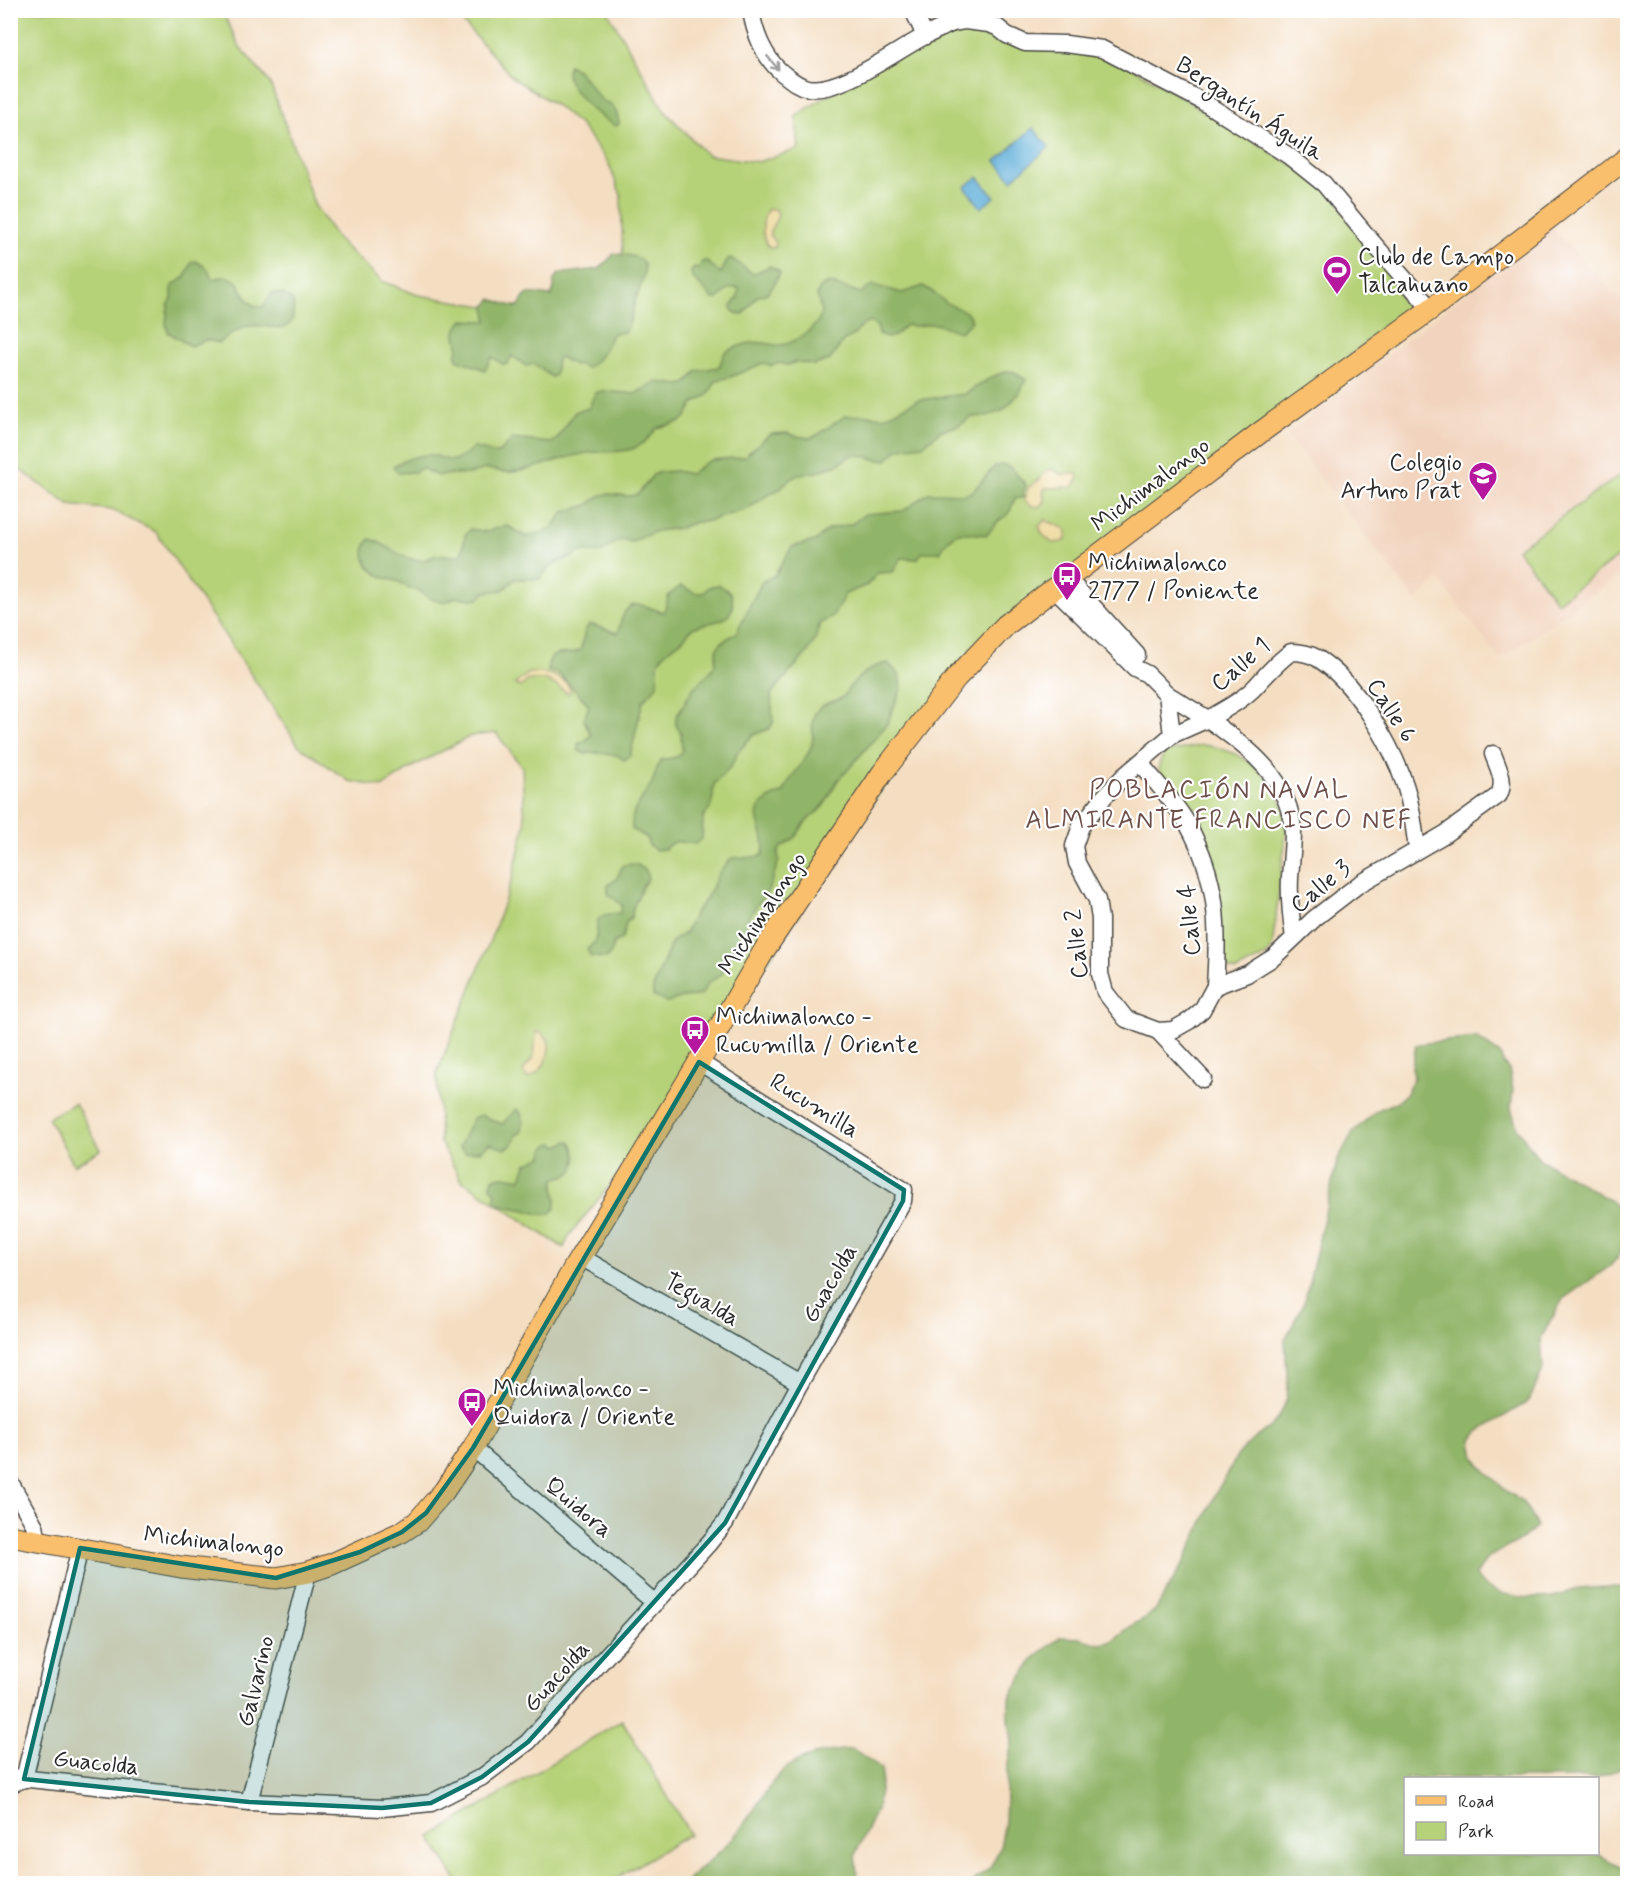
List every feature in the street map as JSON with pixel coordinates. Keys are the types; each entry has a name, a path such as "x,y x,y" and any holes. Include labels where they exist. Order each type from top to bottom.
{"main road":[{"name":"Michimalongo","path":"10,1536 181,1567 276,1578 308,1572 360,1552 402,1532 417,1522 444,1491 473,1448 581,1257 765,950 883,772 956,678 1001,629 1060,583 1261,432 1431,309 1628,158"}],"street":[{"name":"Bergantín Águila","path":"751,10 761,44 771,64 793,82 809,88 833,86 925,36 980,10"},
{"path":"913,10 925,36"},
{"name":"Bergantín Águila","path":"954,23 996,19 1007,36 1025,43 1102,49 1200,100 1289,156 1324,184 1431,309"},
{"name":"Calle 1","path":"1060,583 1143,662 1147,674 1167,694 1208,719"},
{"name":"Calle 1","path":"1074,846 1082,826 1104,797 1124,776 1172,735 1225,710 1255,688 1274,664 1291,652 1305,653"},
{"name":"Calle 6","path":"1305,653 1317,658 1340,678 1382,734 1396,760 1406,789 1417,849"},
{"path":"1167,694 1172,735"},
{"path":"1208,719 1257,757 1274,777 1286,797 1293,833 1290,913 1294,938"},
{"name":"Calle 3","path":"1215,986 1247,974 1274,957 1315,918 1358,885 1445,834 1499,795 1502,778 1493,753"},
{"name":"Calle 4","path":"1140,763 1188,824 1208,869 1215,903 1217,948 1215,986"},
{"name":"Calle 2","path":"1074,846 1077,863 1097,900 1101,919 1100,974 1105,992 1126,1019 1158,1031"},
{"path":"1158,1031 1173,1030 1190,1021 1202,1010 1215,986"},
{"path":"1158,1031 1203,1079"},
{"name":"Rucumilla","path":"699,1062 904,1190"},
{"name":"Guacolda","path":"15,1780 249,1802 382,1808 431,1803 482,1777 528,1742 725,1523 800,1383 903,1201 904,1190"},
{"name":"Tegualda","path":"581,1257 800,1383"},
{"name":"Quidora","path":"473,1448 655,1603"},
{"path":"10,1482 35,1526 38,1540"},
{"path":"15,1780 80,1548"},
{"name":"Galvarino","path":"249,1802 308,1572"}],"highlighted area":[{"path":"699,1062 904,1190 903,1201 725,1523 528,1742 482,1777 431,1803 382,1808 249,1802 24,1779 80,1548 276,1578 360,1552 402,1532 426,1513 473,1448"}],"shaded area":[{"name":"Colegio Arturo Prat","path":"1550,226 1627,306 1627,570 1500,660 1438,579 1416,601 1287,435"}],"green space":[{"path":"607,10 664,110 707,155 758,162 799,149 796,116 898,52 943,33 966,27 1102,49 1324,184 1373,243 1406,308 1261,432 1001,629 949,687 670,1110 569,1236 564,1248 461,1180 440,1142 437,1073 495,928 512,879 525,825 522,767 496,733 471,736 414,766 382,787 349,781 298,745 156,532 112,510 69,505 11,463 11,11 222,11 240,47 270,83 315,206 338,240 382,281 418,295 496,308 569,301 623,262 621,195 608,162 581,126 557,106 513,78 453,11"},
{"path":"569,65 583,76 603,101 611,105 617,114 619,124 616,126 609,122 582,100 569,81 567,73"},
{"path":"614,254 641,260 645,270 626,332 613,333 602,353 590,366 586,368 578,364 574,365 560,357 557,359 555,375 552,377 534,364 526,366 512,356 504,365 492,357 485,370 457,359 456,332 459,325 463,320 487,321 486,308 491,299 515,307 519,306 528,294 551,296 554,280 559,274 599,269"},
{"path":"731,258 753,274 770,266 780,272 767,293 756,297 744,314 740,315 731,307 738,297 739,288 729,288 718,299 713,299 692,277 691,272 706,261 721,273 728,259"},
{"path":"196,261 207,268 212,279 225,277 233,279 251,303 256,306 263,307 272,293 283,294 293,301 291,322 281,328 244,327 219,343 206,340 190,346 168,332 166,324 168,306 172,299 172,286 185,277 192,262"},
{"path":"828,283 861,293 873,285 902,293 923,286 948,304 967,313 972,321 960,332 935,324 906,325 894,336 887,338 879,334 877,326 870,322 863,325 853,336 844,340 830,360 814,365 796,362 771,366 763,363 716,381 708,395 694,403 686,417 680,422 657,428 641,444 625,451 587,453 530,469 507,472 487,469 472,474 437,476 422,468 415,472 398,473 393,466 420,455 434,455 454,460 474,448 498,453 512,439 551,443 557,439 575,412 589,408 595,393 604,391 635,394 656,382 680,385 687,383 697,371 719,367 725,352 738,346 755,343 779,345 798,339 816,324 821,313 817,294 821,287"},
{"path":"1007,371 1014,372 1026,380 1019,394 1002,411 972,417 958,426 942,430 923,445 899,448 887,460 852,455 838,464 817,472 799,474 748,509 680,528 656,531 632,542 620,541 603,552 579,552 573,557 557,562 539,579 515,579 503,590 485,592 480,598 455,597 440,602 417,589 409,589 400,582 374,572 365,558 365,549 370,539 408,558 422,560 437,555 456,556 462,553 465,535 471,529 488,532 495,528 508,526 526,537 547,531 553,527 564,512 588,505 601,495 638,494 653,475 660,472 676,471 691,474 712,460 744,457 770,434 788,433 810,438 845,416 884,417 918,400 965,394 992,377"},
{"path":"1005,465 1011,468 1026,485 1023,492 1024,498 1015,498 1009,513 996,523 987,535 959,533 950,538 940,552 923,552 917,559 901,558 893,572 878,573 867,585 845,594 833,615 820,623 815,640 807,653 771,694 773,723 769,729 753,735 738,752 731,766 714,784 711,805 703,817 702,839 695,844 675,842 665,849 656,850 649,845 646,837 632,829 635,809 652,782 661,760 677,757 682,751 681,733 676,725 676,717 694,687 715,664 717,648 736,633 762,582 775,575 792,547 815,541 829,529 852,524 865,514 903,511 928,493 967,494 974,490 995,466"},
{"path":"1627,470 1627,550 1557,602 1517,549"},
{"path":"719,585 731,593 731,611 722,619 693,628 661,657 656,686 643,701 630,756 624,760 617,755 586,754 579,751 578,744 591,735 584,720 589,705 558,673 548,671 551,658 581,649 585,630 590,624 618,633 624,613 630,606 640,605 664,612 669,595 681,586 695,593 703,593 709,587"},
{"path":"888,663 899,674 901,689 887,724 840,777 821,808 794,838 781,847 778,853 779,861 768,891 749,916 745,931 731,951 722,974 708,983 701,995 676,999 668,1003 653,996 653,988 672,941 685,933 720,871 732,858 763,855 764,844 758,812 761,805 784,792 790,779 810,751 813,719 816,712 822,706 844,696 866,672"},
{"path":"1203,745 1235,754 1261,771 1279,796 1284,812 1286,829 1272,948 1266,956 1236,971 1222,963 1218,883 1159,771 1165,752"},
{"path":"635,864 646,870 648,879 633,908 632,916 626,923 622,939 614,942 607,958 591,957 587,949 595,940 598,920 604,915 620,913 622,905 608,894 608,885 616,880 623,865"},
{"path":"1477,1038 1500,1054 1509,1070 1513,1090 1511,1108 1517,1128 1538,1158 1611,1201 1627,1218 1627,1240 1617,1258 1610,1266 1563,1299 1541,1338 1543,1369 1532,1395 1526,1403 1478,1432 1472,1440 1475,1458 1481,1466 1505,1490 1522,1501 1537,1526 1521,1540 1487,1558 1476,1575 1481,1582 1500,1593 1538,1598 1558,1596 1585,1588 1627,1587 1627,1765 1598,1777 1404,1777 1404,1855 1599,1855 1627,1870 1627,1883 971,1883 990,1868 1000,1848 1005,1821 1007,1770 1012,1741 1009,1699 1033,1659 1060,1637 1079,1638 1100,1644 1110,1642 1156,1609 1184,1562 1217,1491 1238,1455 1279,1417 1287,1399 1288,1389 1285,1340 1305,1300 1337,1161 1353,1132 1376,1111 1405,1095 1414,1077 1412,1067 1416,1045"},
{"path":"75,1103 101,1150 74,1165 48,1118"},
{"path":"517,1109 523,1117 523,1126 512,1145 505,1149 489,1143 482,1150 466,1153 459,1147 473,1118 481,1115 502,1124"},
{"path":"570,1141 576,1163 569,1174 555,1179 556,1202 552,1212 544,1215 506,1207 494,1202 496,1193 491,1186 493,1178 504,1176 521,1179 526,1164 543,1156 548,1145 553,1143 559,1146"},
{"path":"622,1720 690,1834 608,1883 458,1883 430,1837"},
{"path":"853,1749 881,1768 882,1778 877,1808 855,1855 858,1883 685,1883 732,1839 778,1776 790,1766 805,1758 825,1752"}],"sand":[{"path":"768,209 775,209 778,214 770,232 776,242 775,248 768,246 763,233 763,222"},
{"path":"1052,469 1063,475 1074,473 1078,476 1078,480 1073,487 1045,488 1043,493 1045,501 1040,507 1032,506 1025,501 1027,491 1047,471"},
{"path":"1045,520 1067,531 1063,542 1052,543 1042,534 1039,526"},
{"path":"529,673 541,673 559,678 571,691 568,693 547,680 529,680 520,687 515,684"},
{"path":"536,1032 540,1032 548,1039 549,1051 545,1063 537,1073 527,1078 523,1071 534,1056"}],"water":[{"path":"1033,128 1049,147 1012,180 996,161"},
{"path":"978,177 995,197 981,208 965,187"}],"place":[{"name":"Club de Campo Talcahuano","path":"1337,296"},
{"name":"Colegio Arturo Prat","path":"1483,502"},
{"name":"Michimalonco 2777 / Poniente","path":"1067,602"},
{"name":"Michimalonco - Rucumilla / Oriente","path":"695,1056"},
{"name":"Michimalonco - Quidora / Oriente","path":"472,1428"}],"district":[{"name":"POBLACIÓN NAVAL ALMIRANTE FRANCISCO NEF","path":"1219,804"}]}
